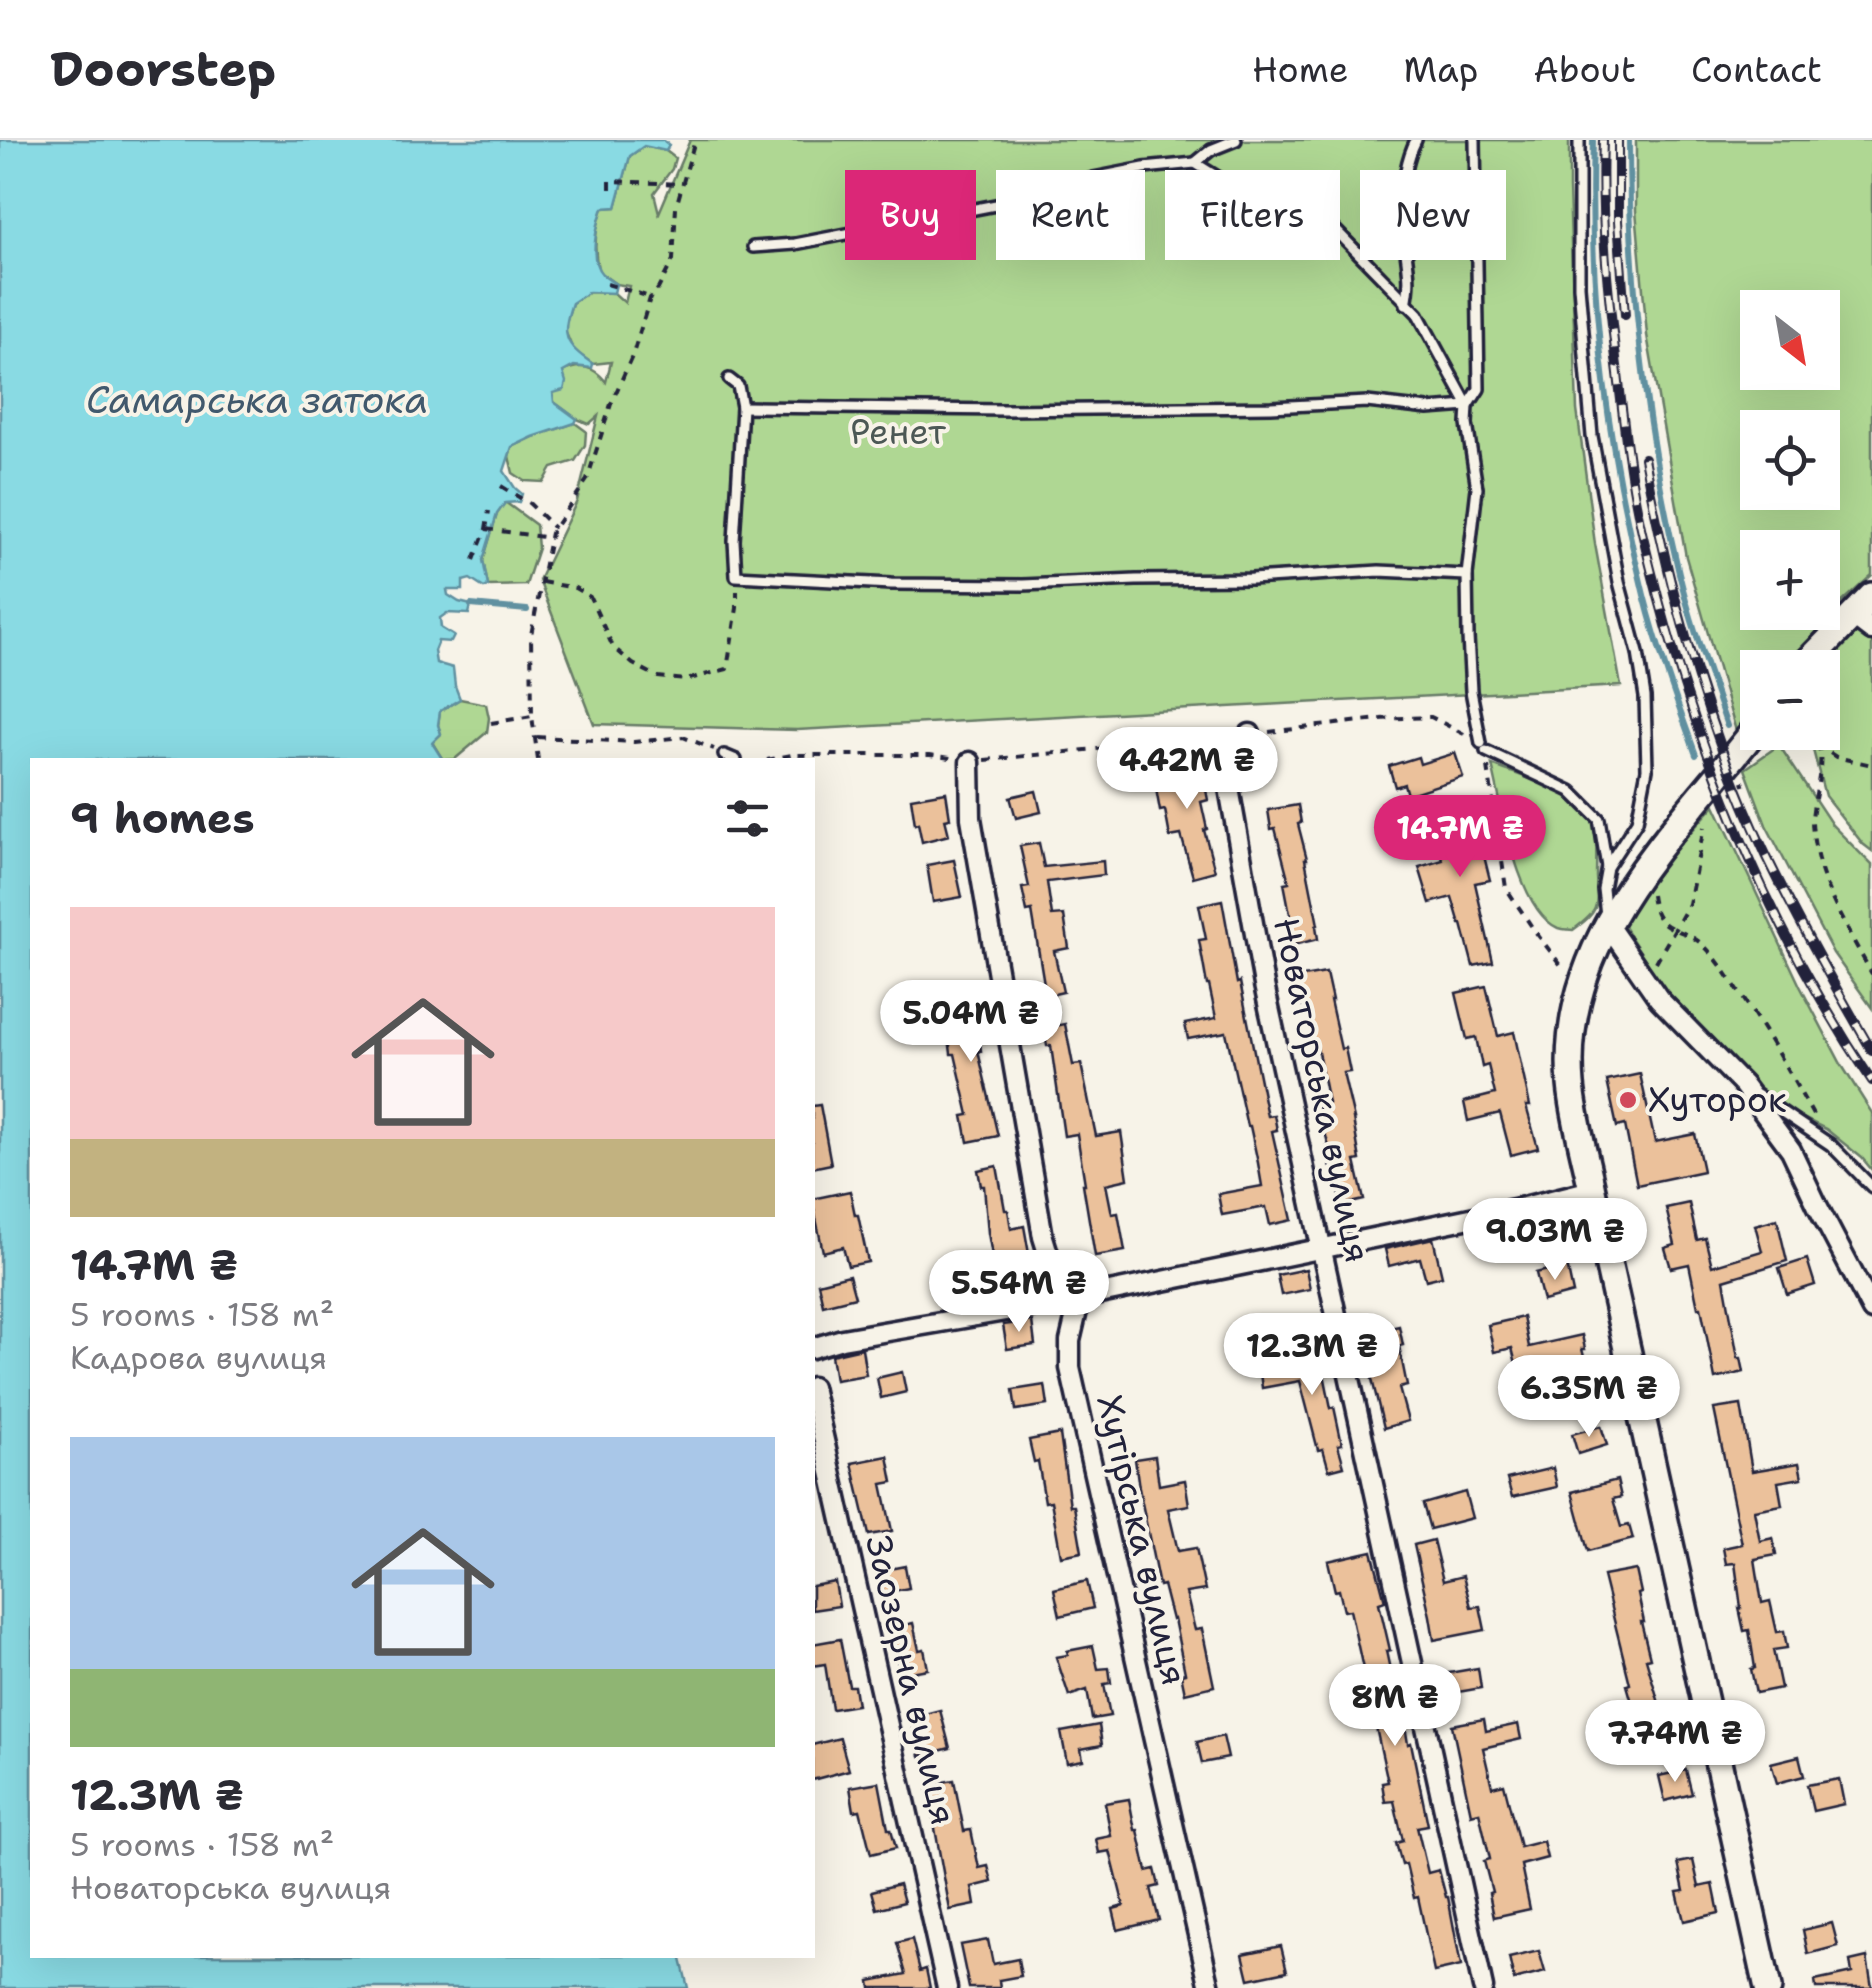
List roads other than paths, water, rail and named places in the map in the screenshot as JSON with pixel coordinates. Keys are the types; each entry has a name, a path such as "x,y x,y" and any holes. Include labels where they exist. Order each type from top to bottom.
{"street":[{"path":"1826,650 1862,623 1872,596"},
{"name":"Новаторська вулиця","path":"1250,734 1229,788 1264,986 1483,1988"},
{"path":"1740,748 1648,860 1607,924 1592,955 1574,1019 1571,1084 1768,1988"},
{"path":"970,762 971,818 1043,1237 1055,1276 1065,1289 1080,1298"},
{"path":"1607,924 1659,999 1743,1085 1791,1150 1872,1310"},
{"path":"815,1347 842,1338 1080,1298 1592,1190"},
{"name":"Хутірська вулиця","path":"1080,1298 1070,1341 1070,1368 1210,1988"},
{"name":"Заозерна вулиця","path":"815,1399 947,1988"}],"lane":[{"path":"754,246 795,244 1047,194 1093,178 1196,163 1211,150 1236,140"},
{"path":"1406,304 1411,284 1404,240 1404,190 1416,140"},
{"path":"1475,140 1479,390 1468,406 1466,424 1477,488 1468,575 1471,691 1484,747 1572,791 1599,819 1607,867 1603,888 1607,924"},
{"path":"1579,140 1579,286 1592,436 1644,697 1646,769 1637,821 1607,867"},
{"path":"1196,163 1224,181 1265,187 1315,209 1418,314 1468,406"},
{"path":"730,379 738,386 742,407 734,541 736,576 890,584 1023,584 1251,579 1379,571 1468,575"},
{"path":"742,407 1004,410 1366,402 1428,409 1468,406"},
{"path":"724,755 731,758"},
{"path":"1743,1085 1831,1145 1872,1187"}],"water":[{"name":"Самарська затока","path":"0,140 663,140 669,145 666,151 644,146 630,156 616,207 603,208 596,232 595,260 602,274 616,284 614,293 589,292 572,303 568,338 576,351 593,364 592,368 574,366 563,372 564,390 553,393 554,402 577,419 512,447 504,471 522,494 519,502 505,503 497,514 483,560 488,586 484,588 470,579 463,581 463,590 447,590 459,602 471,605 469,614 447,613 440,618 441,628 454,636 451,642 438,641 434,651 436,663 453,668 460,699 440,711 441,734 432,743 442,758 30,758 30,1958 681,1958 688,1988 0,1988"}],"waterway":[{"path":"1593,140 1597,312 1610,427 1649,616 1696,755"},
{"path":"1629,140 1636,303 1657,466 1684,592 1727,726"},
{"path":"471,605 527,610"}],"railway":[{"path":"1603,140 1611,316 1631,473 1660,604 1705,747 1762,885 1832,1018 1872,1081"},
{"path":"1618,140 1618,221 1625,315"},
{"path":"1644,458 1679,611 1726,761 1779,882 1872,1051"}],"place":[{"name":"Хуторок","path":"1628,1100"}],"park label":[{"name":"Ренет","path":"898,432"}]}
